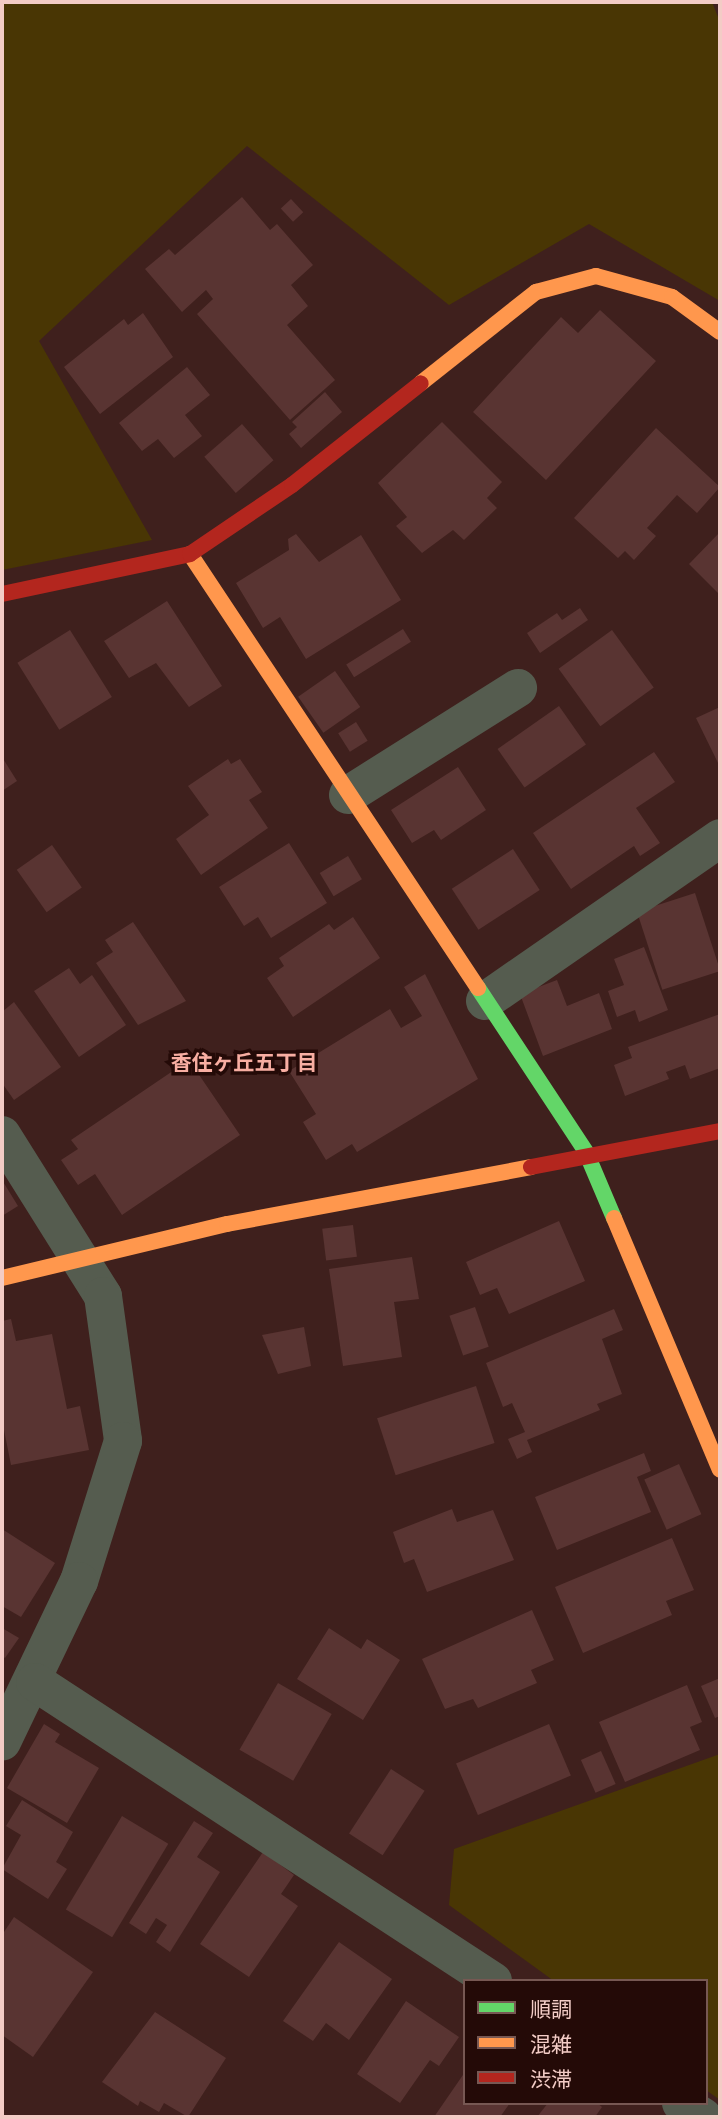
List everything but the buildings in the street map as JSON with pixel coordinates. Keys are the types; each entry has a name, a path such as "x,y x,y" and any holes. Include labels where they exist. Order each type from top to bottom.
{"street":[{"path":"2,594 190,554 292,485 537,292 596,276 672,297 720,332"},
{"path":"190,554 586,1152 720,1470"},
{"path":"348,794 518,688"},
{"path":"485,1001 720,838"},
{"path":"2,1278 83,1255 586,1152 720,1131"},
{"path":"2,1135 83,1255 103,1296 123,1441 79,1581 35,1682 2,1742"},
{"path":"35,1682 490,1979"},
{"path":"684,2105 703,2117"}],"shaded area":[{"path":"2,2 712,2 720,22 720,301 589,224 449,305 247,146 39,341 152,540 2,570"},
{"path":"720,1754 720,2100 708,2091 708,1979 551,1979 449,1905 454,1849"}],"traffic: fast":[{"path":"478,988 586,1152 614,1218"}],"traffic: slow":[{"path":"421,383 536,292 596,276 672,297 720,332"},
{"path":"190,554 478,988"},
{"path":"2,1278 227,1224 531,1167"},
{"path":"614,1218 720,1470"}],"traffic: jam":[{"path":"2,594 190,554 292,485 421,383"},
{"path":"531,1167 720,1131"}],"district":[{"name":"香住ヶ丘五丁目","path":"244,1064"}]}
